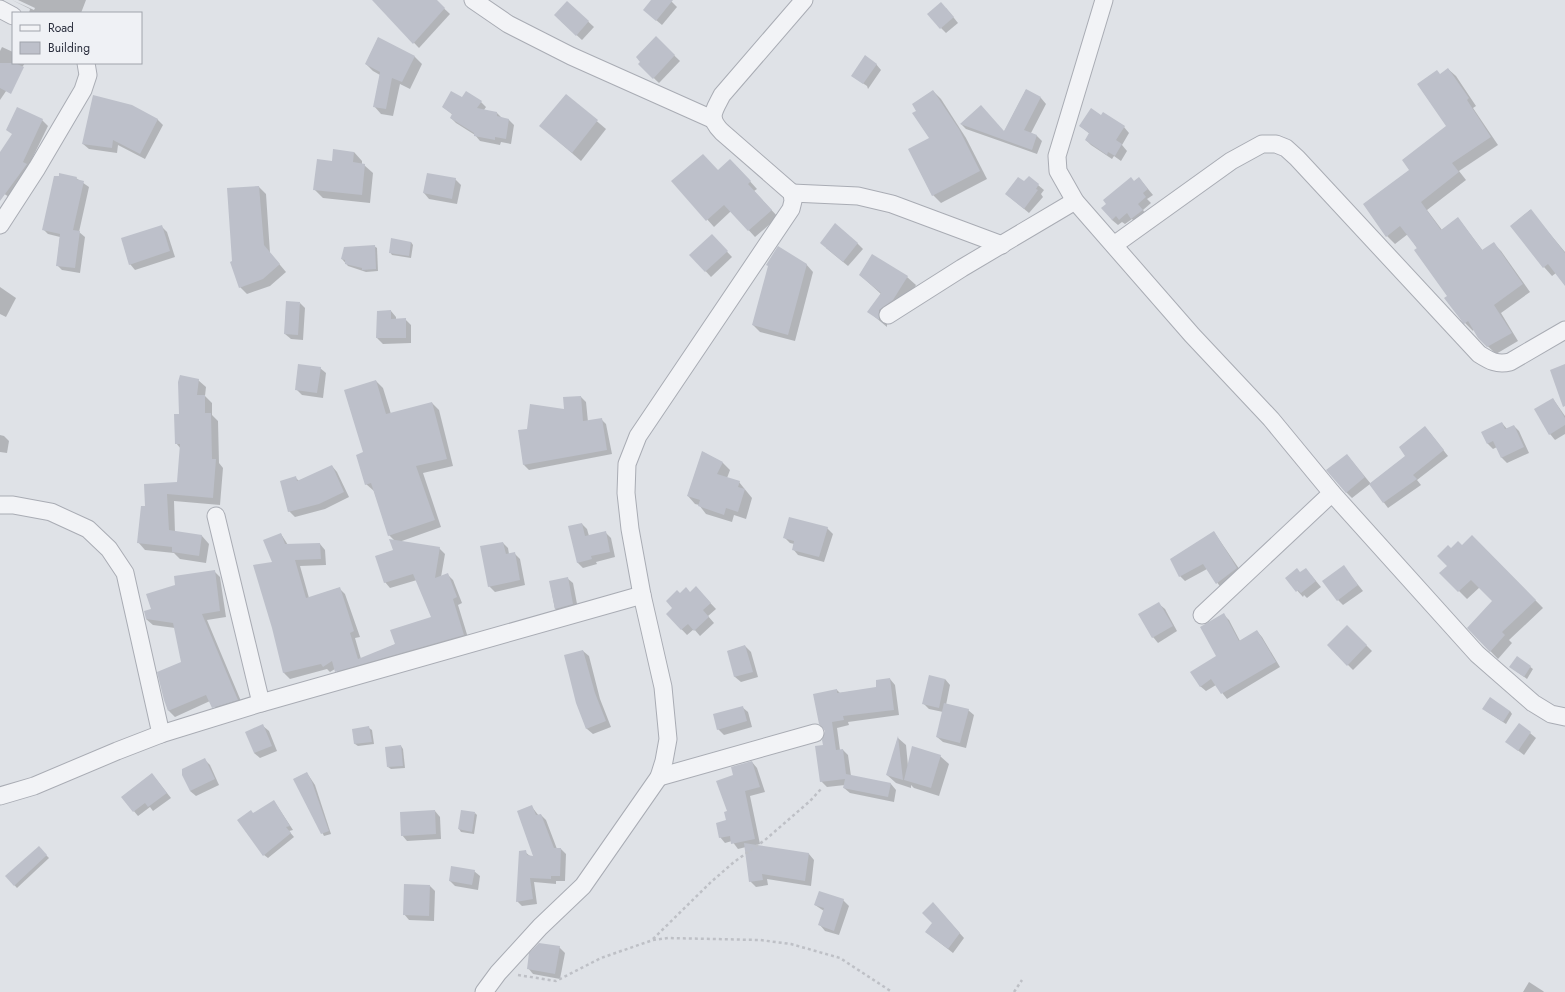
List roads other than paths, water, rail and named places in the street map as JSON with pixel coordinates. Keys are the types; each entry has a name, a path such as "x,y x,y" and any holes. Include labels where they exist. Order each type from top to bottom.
{"street":[{"path":"473,0 508,24 570,56 712,119"},
{"path":"804,0 722,95 714,110 712,119 714,125 792,193 834,193 858,196 892,204 1002,245"},
{"path":"1104,0 1057,156 1058,172 1075,201 1192,335 1271,419 1332,493 1477,654 1534,703 1551,714 1565,718"},
{"path":"0,10 12,16"},
{"path":"0,225 37,168 82,90 88,75 86,64"},
{"path":"1114,245 1231,161 1262,144 1276,144 1286,148 1297,158 1423,295 1479,354 1490,362 1500,364 1510,362 1565,330"},
{"path":"484,992 498,973 540,927 583,886 659,777 668,739 666,713 663,687 642,595 630,529 626,493 627,464 638,436 792,209 792,193"},
{"path":"888,315 1075,201"},
{"path":"1202,615 1332,493"},
{"path":"0,505 13,505 51,512 88,529 108,549 121,567 125,573 135,613 142,652 161,734"},
{"path":"216,516 261,703"},
{"path":"0,796 34,786 161,734 261,703 642,595"},
{"path":"659,777 815,733"}]}
